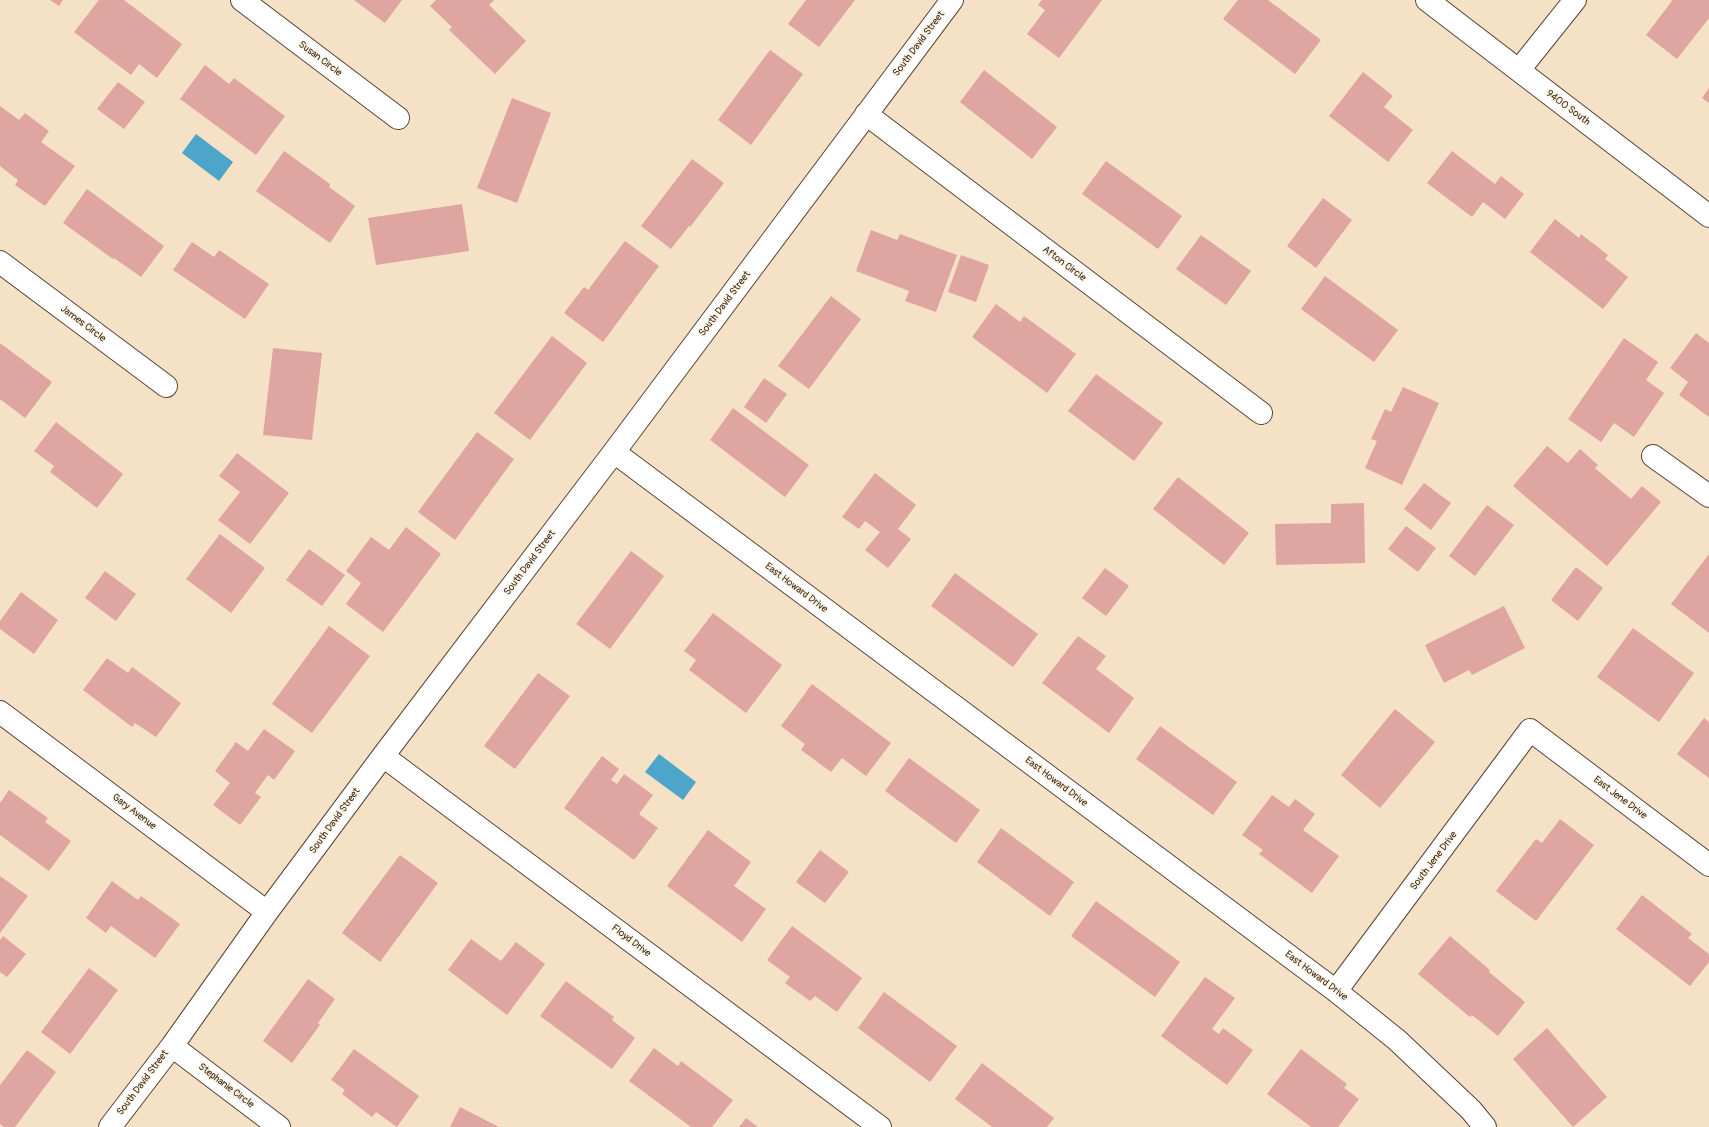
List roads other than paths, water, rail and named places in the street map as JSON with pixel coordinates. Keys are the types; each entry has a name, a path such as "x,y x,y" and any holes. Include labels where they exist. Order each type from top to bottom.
{"street":[{"name":"Susan Circle","path":"242,0 398,118"},
{"name":"South David Street","path":"110,1127 172,1046 267,912 383,756 614,452 952,0"},
{"name":"9400 South","path":"1427,0 1709,216"},
{"path":"1519,70 1575,0"},
{"name":"Afton Circle","path":"866,114 1262,413"},
{"name":"James Circle","path":"0,262 166,386"},
{"name":"East Howard Drive","path":"614,452 1336,991 1403,1045 1471,1110 1485,1127"},
{"path":"1653,456 1709,496"},
{"name":"Gary Avenue","path":"1,716 267,912"},
{"name":"South Jene Drive","path":"1336,991 1530,730"},
{"name":"East Jene Drive","path":"1530,730 1709,865"},
{"name":"Floyd Drive","path":"383,756 880,1127"},
{"name":"Stephanie Circle","path":"172,1046 279,1127"}],"water":[{"path":"196,134 233,162 219,181 182,153"},
{"path":"659,754 696,782 683,800 645,772"}]}
